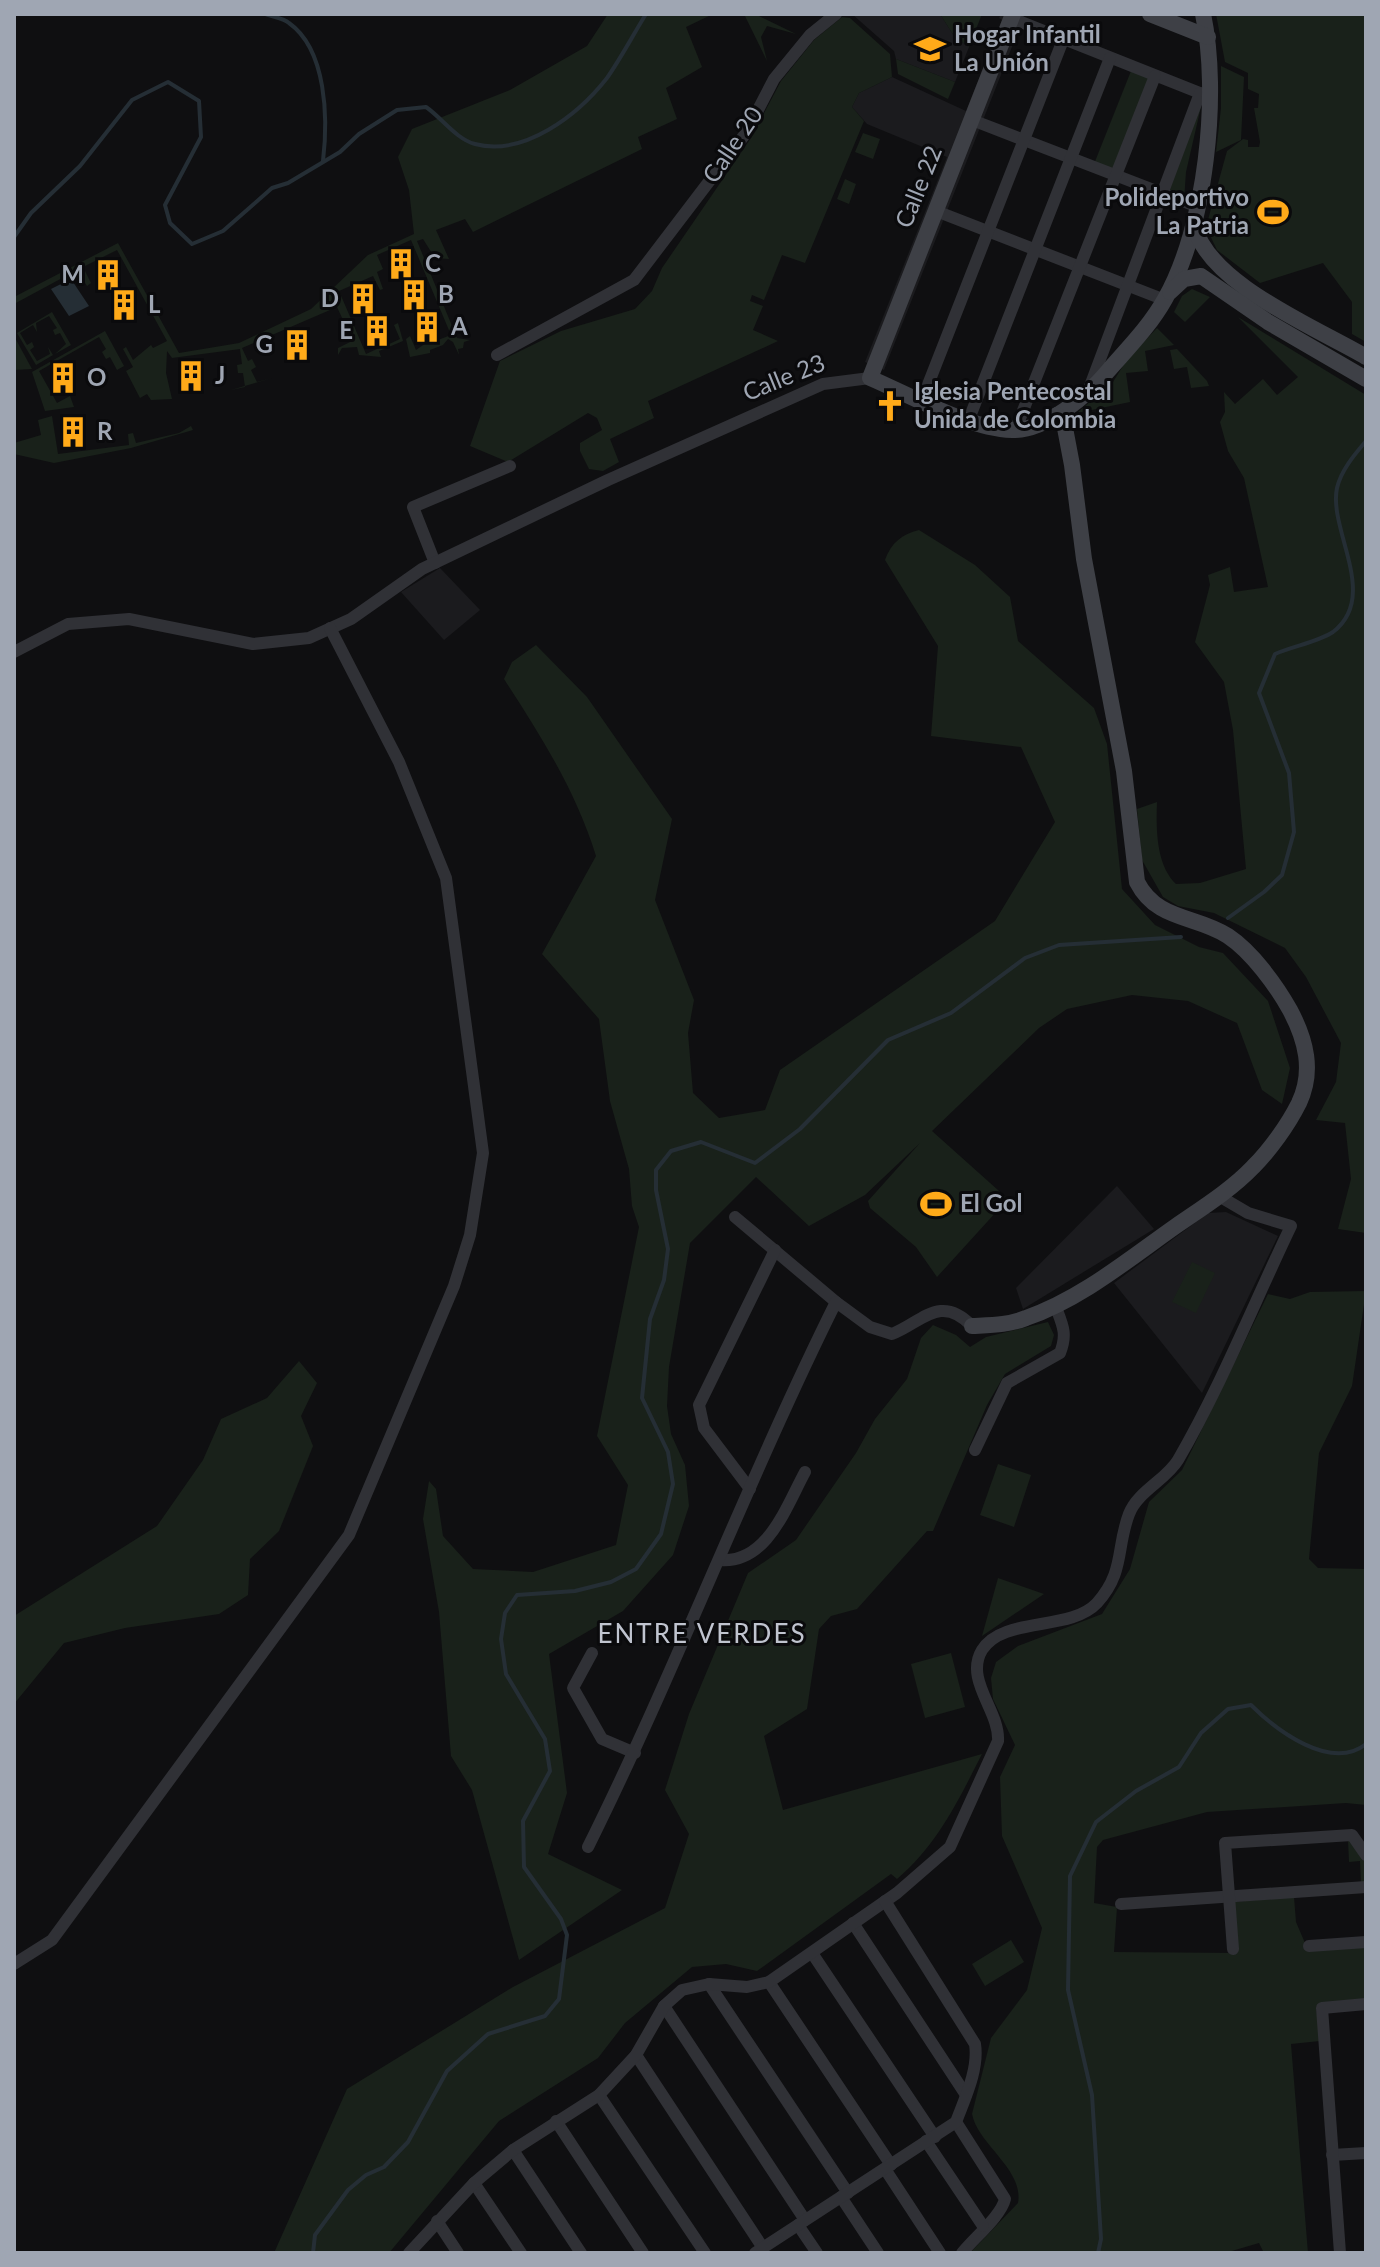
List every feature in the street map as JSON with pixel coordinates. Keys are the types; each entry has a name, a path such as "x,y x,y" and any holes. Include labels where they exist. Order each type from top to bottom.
{"main road":[{"path":"1150,14 1208,37"},
{"path":"1167,297 1198,207 1208,37 1203,14"},
{"name":"Calle 22","path":"870,378 1012,16"},
{"path":"1194,224 1204,251 1230,274 1265,299 1364,356"},
{"path":"870,378 969,419 1015,431 1057,415 1087,396 1184,279 1201,276 1258,315 1359,375"},
{"path":"972,1326 1011,1323 1055,1305 1100,1279 1219,1196 1253,1168 1299,1103 1306,1082 1305,1042 1276,989 1226,935 1176,918 1156,907 1137,882 1124,771 1084,559 1072,465 1065,428 1057,415"}],"street":[{"name":"Calle 20","path":"497,355 621,291 634,280 746,133 774,79 810,35 836,14"},
{"path":"1012,16 1063,40 1206,96 1125,285 1087,396"},
{"path":"922,400 1063,40"},
{"path":"969,419 1110,58"},
{"path":"1015,431 1155,76"},
{"path":"972,120 1198,207"},
{"path":"936,211 1125,285 1167,297"},
{"name":"Calle 23","path":"14,652 68,624 92,621 144,621 253,644 309,638 351,619 435,563 823,384 870,378"},
{"path":"435,563 413,507 510,466"},
{"path":"14,1964 52,1940 349,1535 454,1286 470,1235 483,1153 446,878 399,762 330,628"},
{"path":"409,2253 474,2183 513,2150 599,2095 636,2055 664,2006 682,1990 709,1984 747,1987 769,1982 885,1901 950,1847 998,1741 999,1725 978,1675 977,1661 983,1647 999,1635 1088,1611 1118,1575 1130,1514 1136,1503 1175,1464 1291,1226 1248,1213 1219,1196"},
{"path":"735,1217 870,1327 892,1334 918,1316 944,1311 957,1312 972,1326"},
{"path":"750,1489 704,1428 699,1405 775,1250"},
{"path":"588,1847 635,1753 750,1489 836,1302"},
{"path":"975,1450 1007,1383 1060,1353 1066,1339 1065,1328 1055,1305"},
{"path":"720,1560 734,1561 758,1549 775,1528 805,1472"},
{"path":"592,1653 573,1688 602,1739 635,1753"},
{"path":"1233,1949 1225,1843 1352,1835 1366,1854"},
{"path":"1121,1904 1366,1887"},
{"path":"636,2055 757,2252 956,2122 966,2095 977,2054 975,2044 885,1901"},
{"path":"853,1923 966,2095"},
{"path":"1309,1946 1366,1942"},
{"path":"812,1953 983,2226"},
{"path":"769,1982 940,2253"},
{"path":"709,1984 845,2195 878,2253"},
{"path":"1340,2253 1322,2008 1366,2004"},
{"path":"664,2006 802,2222 817,2253"},
{"path":"599,2095 705,2253"},
{"path":"556,2121 643,2253"},
{"path":"956,2122 1005,2199 997,2217 983,2226 962,2253"},
{"path":"513,2150 581,2253"},
{"path":"1332,2155 1366,2153"},
{"path":"474,2183 521,2253"},
{"path":"437,2221 458,2253"}],"shaded area":[{"path":"608,14 713,14 686,27 702,67 666,88 677,119 638,137 642,149 473,232 465,219 436,230 449,259 435,258 423,239 417,241 457,338 470,340 458,349 459,355 453,342 448,339 430,353 410,357 406,339 410,336 416,350 436,336 438,340 451,335 411,240 377,255 383,269 377,272 383,289 380,290 373,276 339,291 366,354 379,348 378,344 385,341 387,345 400,339 394,325 398,323 403,341 379,351 381,357 359,355 357,347 342,348 338,355 338,348 352,341 347,328 342,330 339,322 343,320 337,307 242,348 248,361 252,359 256,367 251,370 257,382 272,378 245,386 243,373 238,373 237,365 242,364 240,349 172,358 167,351 166,373 172,399 151,400 147,394 140,398 126,371 133,367 123,349 126,347 133,360 151,345 153,348 167,341 117,250 83,267 91,283 87,286 77,270 14,304 14,297 118,243 179,353 239,343 311,309 368,255 414,234 409,190 398,157 412,129 510,90 587,46"},
{"path":"744,14 755,14 796,34 767,26 761,37 767,61"},
{"name":"Hogar Infantil La Unión","path":"852,14 940,14 954,36 969,47 955,82 896,59 894,51"},
{"path":"940,14 982,14 969,47 954,36"},
{"path":"1001,14 1025,14 884,370 865,362 947,157 867,124 852,107 859,93 892,77 966,111 1002,20 999,18"},
{"path":"1216,14 1366,14 1366,342 1352,334 1352,302 1323,263 1260,283 1217,250 1206,227 1227,151 1243,139 1248,140 1248,147 1259,147 1260,142 1254,108 1258,108 1259,94 1248,89 1248,73 1225,62"},
{"path":"842,17 850,18 890,54 892,77 859,93 852,107 864,121 805,263 782,255 764,300 752,295 750,301 763,306 753,330 778,341 648,401 654,418 610,439 619,462 603,471 589,469 580,451 580,443 602,430 597,418 588,413 508,462 470,446 500,361 561,331 635,309 652,291 662,268 751,138 781,81 814,40"},
{"path":"896,59 955,82 948,99 898,74"},
{"path":"1221,66 1244,77 1241,140 1216,152 1221,108"},
{"path":"1131,71 1151,79 1114,171 1094,164"},
{"path":"1203,98 1186,172 1184,201 1164,193"},
{"path":"863,133 880,139 873,159 855,152"},
{"path":"845,179 856,184 849,204 837,199"},
{"path":"71,279 89,306 69,316 51,289"},
{"path":"1192,289 1210,297 1185,322 1174,312 1182,296"},
{"path":"52,312 71,345 55,354 66,344 60,333 55,335 53,330 57,328 49,316 36,323 37,332 33,325 20,333 27,345 32,342 34,347 30,350 37,361 50,354 48,347 53,355 36,365 17,333"},
{"path":"1238,317 1366,395 1366,1233 1338,1229 1351,1179 1345,1123 1316,1120 1336,1082 1341,1043 1306,977 1285,948 1214,913 1178,906 1163,897 1142,860 1137,809 1157,802 1161,857 1176,884 1200,883 1246,869 1233,730 1224,682 1195,642 1210,585 1208,575 1230,567 1234,592 1268,587 1244,478 1228,451 1220,422 1225,412 1224,392 1235,404 1263,379 1277,395 1298,377"},
{"path":"1157,328 1174,345 1145,351 1148,371 1126,373 1130,402 1077,413 1113,382 1126,361"},
{"path":"105,331 124,366 117,370 110,357 106,359 102,352 106,349 99,337 39,371 57,403 70,396 74,407 45,411 32,372"},
{"path":"14,336 32,369 14,370"},
{"path":"1177,349 1209,386 1191,388 1187,367 1174,369 1170,350"},
{"path":"52,416 58,454 129,445 128,434 133,433 136,443 179,433 191,426 193,430 131,448 54,463 14,454 14,443 41,435 38,420"},
{"path":"919,530 975,565 1010,597 1018,641 1094,708 1107,744 1122,889 1155,925 1199,947 1223,953 1268,1001 1290,1068 1282,1104 1262,1090 1237,1023 1188,1001 1132,995 1067,1009 1039,1028 932,1131 1008,1199 937,1277 916,1247 870,1208 868,1201 920,1143 865,1195 809,1226 756,1177 690,1243 669,1367 667,1406 671,1434 685,1465 689,1506 673,1555 623,1611 549,1654 567,1793 548,1854 622,1890 519,1960 472,1790 451,1756 439,1612 423,1519 429,1481 436,1489 443,1536 473,1569 533,1572 616,1545 628,1485 597,1436 639,1227 632,1206 629,1169 610,1101 599,1019 542,954 596,856 568,786 504,679 512,662 536,645 587,697 672,819 655,900 694,1000 688,1033 693,1093 719,1118 765,1110 780,1070 995,921 1055,822 1021,747 931,736 938,646 885,560 898,540"},
{"path":"440,568 480,610 444,640 401,592"},
{"path":"1117,1186 1154,1229 1023,1309 1016,1288"},
{"path":"1226,1212 1278,1236 1202,1393 1114,1283 1208,1213"},
{"path":"1192,1262 1215,1273 1196,1313 1172,1302"},
{"path":"1366,1291 1352,1386 1319,1453 1309,1559 1318,1568 1366,1569 1366,1805 1346,1803 1207,1812 1103,1840 1097,1847 1094,1903 1117,1907 1114,1952 1238,1953 1233,1902 1294,1897 1296,1922 1308,1950 1366,1946 1366,2001 1316,2006 1320,2041 1291,2044 1308,2253 1264,2253 1259,2243 1225,2253 970,2253 1018,2203 1014,2179 983,2136 972,2114 991,2038 1027,1990 1042,1928 1002,1836 1000,1777 1015,1745 993,1699 991,1678 996,1662 1018,1646 1102,1614 1130,1569 1149,1502 1182,1470 1268,1294 1290,1299 1310,1292"},
{"path":"1048,1322 1054,1335 1051,1346 1005,1374 987,1405 933,1531 927,1531 857,1609 831,1616 819,1629 807,1709 764,1736 783,1810 982,1754 946,1821 924,1851 897,1879 891,1874 757,1971 726,1964 692,1967 625,2023 598,2058 499,2121 389,2253 274,2253 347,2089 513,1987 665,1908 689,1834 665,1790 689,1714 748,1573 796,1540 856,1453 875,1419 907,1379 921,1338 933,1325 956,1335 970,1347 986,1337"},
{"path":"299,1361 317,1383 301,1416 313,1446 279,1531 250,1559 248,1595 219,1614 125,1628 64,1643 14,1704 14,1616 157,1526 203,1460 221,1419 267,1398"},
{"path":"998,1464 1031,1475 1014,1527 980,1515"},
{"path":"998,1578 1044,1594 982,1636"},
{"path":"951,1653 965,1707 925,1718 911,1664"},
{"path":"1348,1840 1366,1863 1366,1883 1361,1883 1360,1861 1349,1862"},
{"path":"1011,1940 1024,1962 985,1986 972,1964"}],"waterway":[{"path":"265,14 289,23 302,35 318,67 324,106 323,161"},
{"path":"14,237 31,213 80,166 132,100 168,82 199,101 201,137 165,205 170,223 192,244 223,231 272,188 288,183 340,152 359,134 397,110 426,107 455,133 475,144 494,146 531,139 565,119 595,92 646,14"},
{"path":"1228,918 1282,875 1294,832 1289,773 1259,693 1275,654 1333,632 1346,617 1352,600 1353,582 1339,523 1337,488 1345,469 1366,441"},
{"path":"313,2253 315,2235 348,2190 366,2175 384,2167 408,2142 447,2071 488,2034 545,2016 559,1999 567,1935 561,1919 524,1867 523,1821 550,1771 545,1739 506,1674 501,1639 505,1613 517,1595 575,1591 611,1582 636,1569 661,1534 673,1484 668,1452 642,1398 650,1319 664,1280 668,1249 656,1190 656,1170 671,1151 701,1142 755,1163 800,1129 888,1040 951,1013 1025,958 1059,945 1181,937"},
{"path":"1098,2253 1101,2239 1092,2095 1068,1990 1070,1876 1096,1822 1136,1791 1179,1767 1201,1733 1228,1709 1251,1705 1289,1736 1321,1751 1352,1751 1366,1744"}],"place":[{"name":"Hogar Infantil La Unión","path":"930,49"},
{"name":"Polideportivo La Patria","path":"1273,212"},
{"name":"C","path":"401,264"},
{"name":"M","path":"108,275"},
{"name":"B","path":"414,295"},
{"name":"D","path":"363,299"},
{"name":"L","path":"124,305"},
{"name":"A","path":"427,327"},
{"name":"E","path":"377,331"},
{"name":"G","path":"297,345"},
{"name":"J","path":"191,376"},
{"name":"O","path":"63,378"},
{"name":"Iglesia Pentecostal Unida de Colombia","path":"890,406"},
{"name":"R","path":"73,432"},
{"name":"El Gol","path":"936,1204"}],"district":[{"name":"ENTRE VERDES","path":"702,1634"}]}
